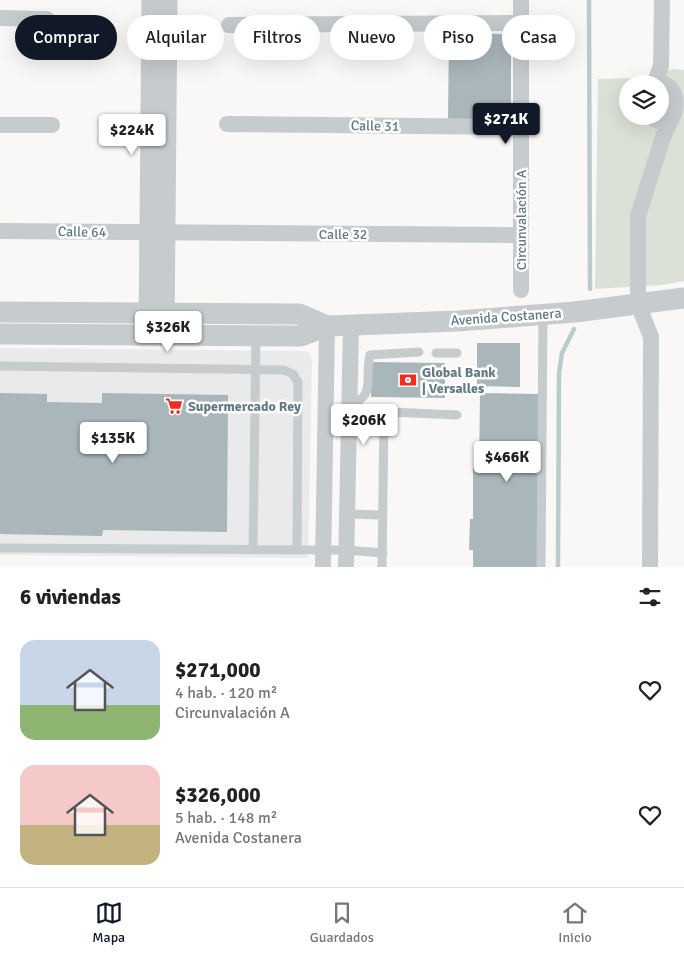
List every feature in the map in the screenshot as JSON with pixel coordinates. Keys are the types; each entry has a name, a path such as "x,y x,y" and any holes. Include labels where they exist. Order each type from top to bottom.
{"street":[{"path":"152,0 157,233 156,335"},
{"path":"157,233 167,0"},
{"name":"Circunvalación A","path":"521,15 522,0"},
{"path":"662,0 661,66 663,75"},
{"path":"0,18 15,18"},
{"path":"229,25 502,23"},
{"name":"Circunvalación A","path":"521,60 521,290"},
{"path":"658,75 661,66"},
{"path":"669,86 681,93 683,100 680,112 669,119"},
{"name":"Calle 31","path":"227,124 522,127"},
{"path":"0,125 52,125"},
{"path":"650,567 651,337 638,304 638,216 661,125"},
{"name":"Calle 64","path":"0,231 157,233"},
{"name":"Calle 32","path":"157,233 521,234"},
{"name":"Avenida Costanera","path":"0,334 301,336 327,326 458,321 543,314 684,298"},
{"name":"Avenida Costanera","path":"0,312 299,314 327,326"},
{"path":"346,567 351,325"},
{"path":"323,567 327,326"}],"lane":[{"path":"541,567 543,314"},
{"path":"253,550 256,336"},
{"path":"349,406 360,401 367,393 370,355 375,353 419,352"},
{"path":"436,353 457,353"},
{"path":"0,366 284,370 293,374 298,382 297,550"},
{"path":"382,567 384,416 388,412 457,415"},
{"path":"346,514 382,515"},
{"path":"0,548 346,550 382,553"}],"shaded area":[{"path":"674,69 684,70 684,281 662,285 595,289 598,79 619,78 619,125 669,125 669,75 650,75"},
{"path":"0,348 305,351 310,354 312,361 308,558 0,555"}],"building":[{"path":"492,34 502,34 502,60 511,60 511,119 448,119 449,60 492,60"},
{"path":"477,343 520,343 520,387 477,386"},
{"name":"Global Bank | Versalles","path":"371,362 445,363 445,398 371,397"},
{"path":"0,393 47,394 47,402 102,403 102,393 228,395 227,532 103,530 102,536 0,534"},
{"path":"480,393 539,394 538,567 473,567 473,550 469,550 470,519 473,519 473,468 479,468"}],"waterway":[{"path":"589,0 590,289"},
{"path":"558,567 559,373 562,353 574,329"}],"place":[{"name":"Global Bank | Versalles","path":"408,380"},
{"name":"Supermercado Rey","path":"174,406"}]}
